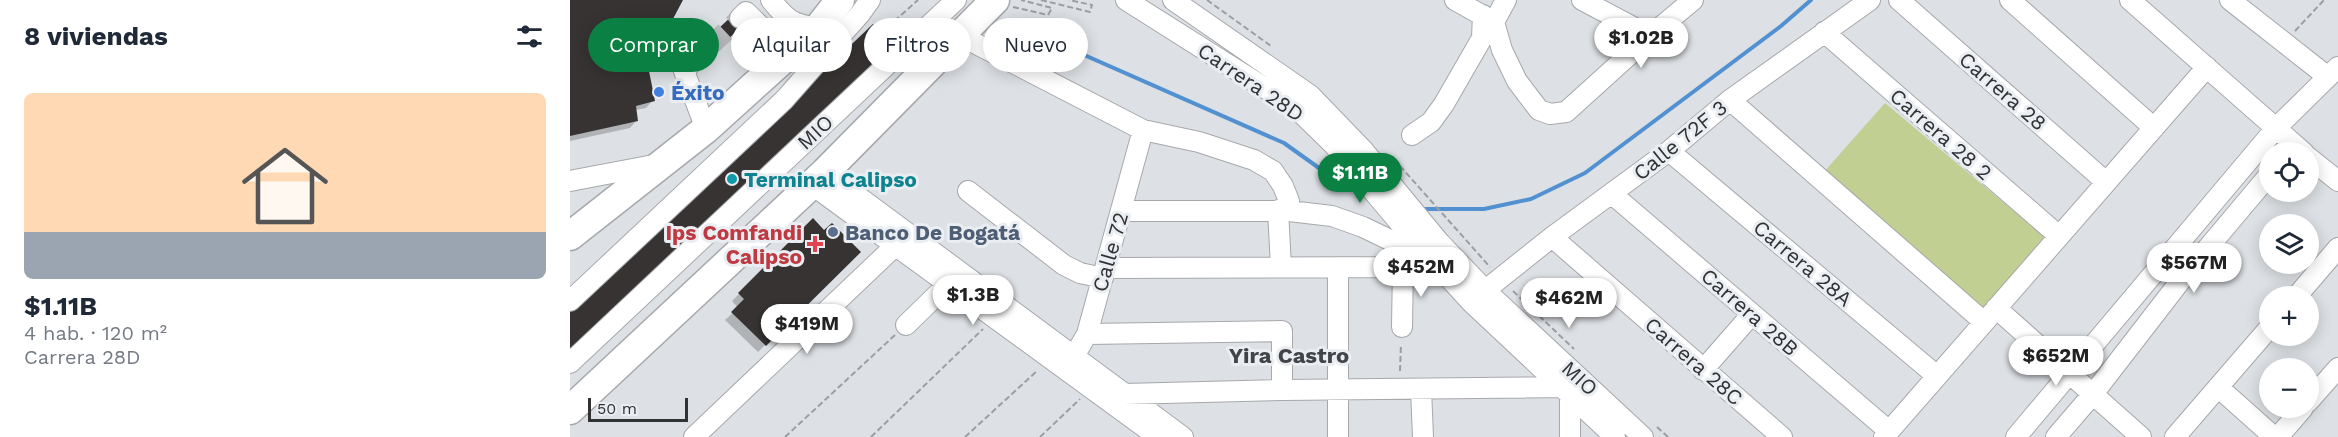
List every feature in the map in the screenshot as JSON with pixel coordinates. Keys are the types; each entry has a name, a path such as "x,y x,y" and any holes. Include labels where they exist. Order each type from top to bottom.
{"highway":[{"path":"826,18 840,0"},
{"path":"971,25 1002,0"},
{"path":"570,236 665,163 771,72"},
{"path":"570,410 818,178 923,72"}],"street":[{"path":"771,0 785,18"},
{"path":"570,301 784,100 870,0"},
{"name":"MIO","path":"570,363 956,0"},
{"name":"Carrera 28D","path":"1126,0 1363,151 1442,244 1496,281 1650,432"},
{"path":"1146,0 1304,101 1363,151"},
{"path":"1173,0 1310,95 1363,151"},
{"name":"Carrera 28D","path":"1192,0 1317,89 1363,151 1442,244 1472,303 1615,437"},
{"path":"1455,0 1489,19 1517,81 1539,110 1550,114 1566,112 1650,36 1694,0"},
{"path":"1412,135 1431,123 1482,38 1489,19 1506,0"},
{"path":"1582,0 1650,36"},
{"name":"Calle 72F 3","path":"1496,281 1669,151 1730,100 1870,0"},
{"name":"Carrera 28","path":"1899,0 2106,182"},
{"path":"2010,0 2154,128"},
{"path":"2130,0 2276,128 2289,142"},
{"path":"2016,437 2276,128 2333,72 2285,42 2230,0"},
{"path":"740,18 746,12 752,18"},
{"name":"Carrera 28 2","path":"1824,32 2059,236"},
{"path":"971,41 1143,130 1198,142 1254,160 1273,171 1289,201 1283,210 1281,267"},
{"path":"1887,434 2207,67"},
{"path":"684,72 706,129"},
{"path":"1730,100 1990,315 2070,374 2141,437"},
{"name":"Calle 72","path":"1064,362 1087,334 1143,130"},
{"name":"Carrera 28A","path":"1669,151 1936,376"},
{"path":"570,181 665,163"},
{"path":"2319,168 2338,182"},
{"path":"818,178 895,246 947,285 1183,437"},
{"path":"818,178 1064,362 1091,389 1128,403 1282,390 1566,391 1570,437"},
{"path":"2055,437 2093,394 2185,275 2259,187"},
{"path":"968,191 1064,266 1080,273 1281,267 1403,267"},
{"name":"Carrera 28B","path":"1612,194 1887,434"},
{"path":"1122,211 1283,210 1332,216 1363,227 1392,241 1402,252 1402,327"},
{"name":"Carrera 28C","path":"1552,237 1702,370 1782,437"},
{"name":"MIO","path":"1442,244 1486,291 1650,432"},
{"name":"MIO","path":"1442,244 1478,298 1627,437"},
{"path":"694,437 895,246"},
{"path":"2305,286 2338,248"},
{"path":"1338,268 1338,437"},
{"path":"906,326 947,285"},
{"path":"1702,370 1752,314"},
{"path":"1087,334 1282,331 1282,390"},
{"path":"2175,437 2259,340"},
{"path":"2319,390 2338,368"},
{"path":"2218,387 2276,437 2294,418"},
{"path":"1421,389 1423,437"},
{"path":"1128,403 1158,437"}],"path":[{"path":"898,18 918,0"},
{"path":"1002,0 1052,8 1048,15 1023,8"},
{"path":"1041,1 1090,12 1092,5 1069,0"},
{"path":"2285,42 2324,0"},
{"path":"1363,151 1442,244 1496,281 1575,350"},
{"path":"871,437 995,318"},
{"path":"785,437 906,326"},
{"path":"1400,389 1402,327"},
{"path":"965,437 1064,362"},
{"path":"1040,437 1091,389"},
{"path":"1650,432 1668,437"}],"green space":[{"path":"1885,103 2046,238 1983,311 1823,173"}],"building":[{"path":"570,0 683,0 673,18 588,18 588,72 649,72 655,101 636,106 638,121 570,136"},
{"path":"735,13 740,18 731,18 731,36 719,48 719,28"},
{"name":"Terminal Calipso","path":"864,33 864,72 866,72 570,352 570,311 822,72 852,72 852,44"},
{"path":"813,218 824,230 832,223 861,252 766,346 731,312 744,299 738,293"}],"waterway":[{"path":"1422,209 1484,209 1531,199 1585,173 1781,26 1811,0"},
{"path":"1088,57 1284,143 1340,183 1363,193"}],"tunnel":[{"path":"719,38 731,26"}],"place":[{"name":"Éxito","path":"659,92"},
{"name":"Terminal Calipso","path":"732,179"},
{"name":"Banco De Bogatá","path":"833,232"},
{"name":"Ips Comfandi Calipso","path":"815,244"}],"district":[{"name":"Yira Castro","path":"1289,355"}]}
